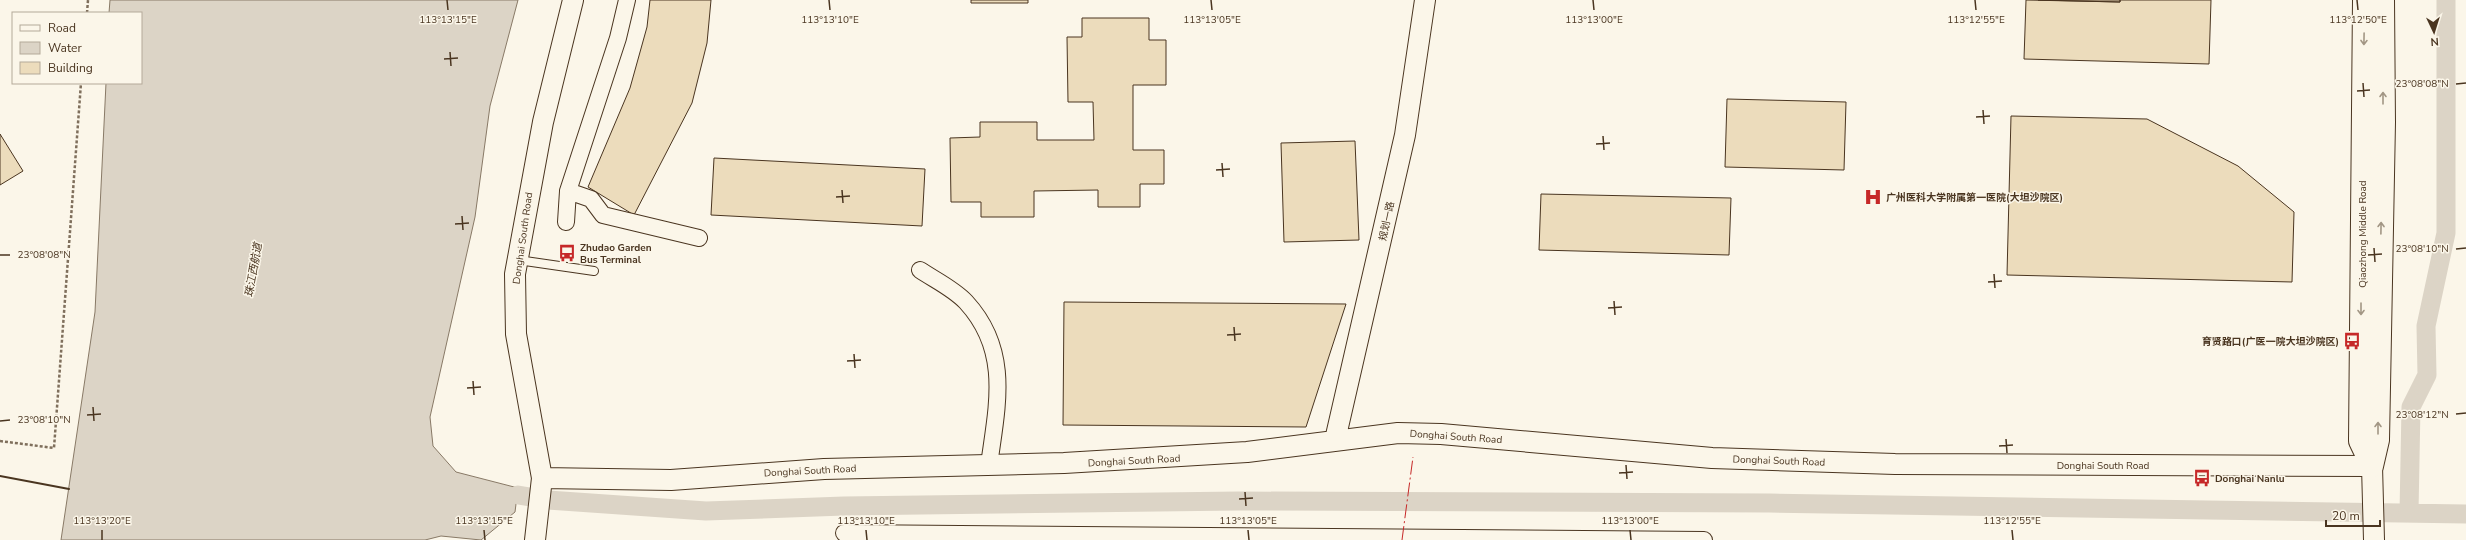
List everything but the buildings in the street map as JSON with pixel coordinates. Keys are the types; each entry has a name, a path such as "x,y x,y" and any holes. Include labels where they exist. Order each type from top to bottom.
{"main road":[{"name":"Qiaozhong Middle Road","path":"2364,0 2360,441 2372,470"},
{"name":"Qiaozhong Middle Road","path":"2372,470 2378,440 2384,122 2383,0"}],"street":[{"name":"Donghai South Road","path":"536,532 542,486 516,334 515,274 543,122 573,0"},
{"path":"566,222 568,191 618,38 627,0"},
{"name":"规划一路","path":"1335,440 1405,135 1425,0"},
{"path":"568,191 592,199 602,215 699,238"},
{"path":"920,270 965,301 984,325 995,359 999,387 989,465"},
{"name":"Donghai South Road","path":"542,486 670,480 777,471 989,465 1187,457 1398,433 1442,434 1712,458 1895,464 2372,470"},
{"name":"Qiaozhong Middle Road","path":"2372,470 2374,534"},
{"path":"844,533 1704,540"}],"lane":[{"path":"517,260 594,271"}],"path":[{"path":"87,12 88,0"},
{"path":"0,441 54,448 81,84"}],"water":[{"name":"珠江西航道","path":"110,0 518,0 490,106 475,217 430,417 433,446 456,472 518,488 515,512 481,540 441,536 425,540 61,540 95,312 106,84 142,84 142,12 109,12"}],"waterway":[{"path":"2409,513 2411,407 2427,375 2426,326 2446,233 2446,0"},
{"path":"518,495 548,500 706,511 844,506 1239,501 1770,503 2466,514"}],"wall":[{"path":"0,476 69,489"}],"power":[{"path":"1402,540 1413,457"}],"place":[{"name":"广州医科大学附属第一医院(大坦沙院区)","path":"1873,197"},
{"name":"Zhudao Garden Bus Terminal","path":"567,253"},
{"name":"育贤路口(广医一院大坦沙院区)","path":"2352,341"},
{"name":"Donghai Nanlu","path":"2202,478"}]}
